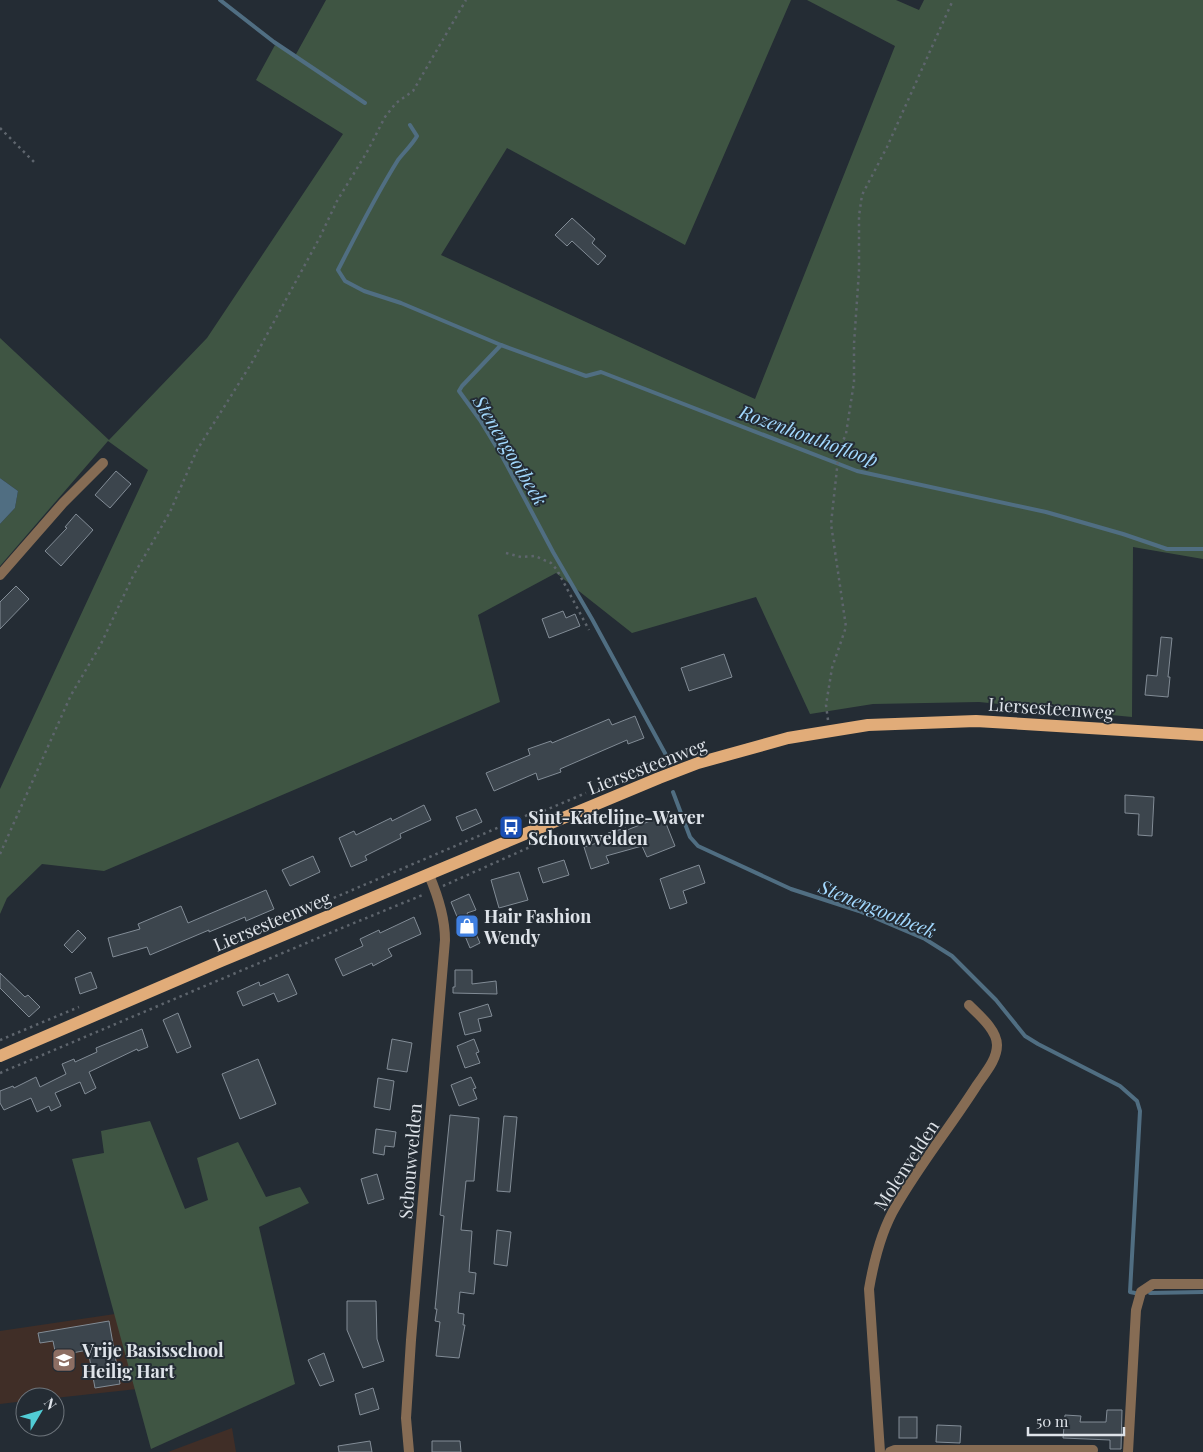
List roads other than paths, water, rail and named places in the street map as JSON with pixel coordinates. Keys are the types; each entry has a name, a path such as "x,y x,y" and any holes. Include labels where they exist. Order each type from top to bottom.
{"main road":[{"name":"Liersesteenweg","path":"0,1056 659,778 698,763 788,738 868,725 976,721 1203,735"}],"street":[{"path":"0,575 63,504 104,463"},
{"name":"Schouwvelden","path":"408,1452 406,1418 411,1340 445,949 444,920 429,875"},
{"name":"Molenvelden","path":"880,1452 869,1289 871,1276 879,1245 896,1206 996,1056 998,1043 990,1028 970,1005"},
{"path":"1128,1452 1136,1310 1141,1292 1153,1284 1203,1284"},
{"path":"890,1452 895,1450 1094,1450"}],"water":[{"path":"0,478 18,491 15,508 0,524"}],"waterway":[{"name":"Stenengootbeek","path":"220,0 274,42 365,103"},
{"name":"Stenengootbeek","path":"410,125 417,136 390,173 338,270 345,281 364,291 401,303 501,345 459,391 480,420 502,456 666,755"},
{"name":"Rozenhouthofloop","path":"501,345 586,376 601,372 857,471 1046,512 1167,549 1203,549"},
{"name":"Stenengootbeek","path":"673,792 690,837 698,846 791,889 859,911 925,939 952,956 996,1000 1025,1036 1120,1086 1137,1101 1140,1111 1130,1292 1135,1293"},
{"name":"Stenengootbeek","path":"1150,1293 1203,1292"}],"place":[{"name":"Sint-Katelijne-Waver Schouwvelden","path":"511,827"},
{"name":"Hair Fashion Wendy","path":"467,926"},
{"name":"Vrije Basisschool Heilig Hart","path":"64,1360"}]}
